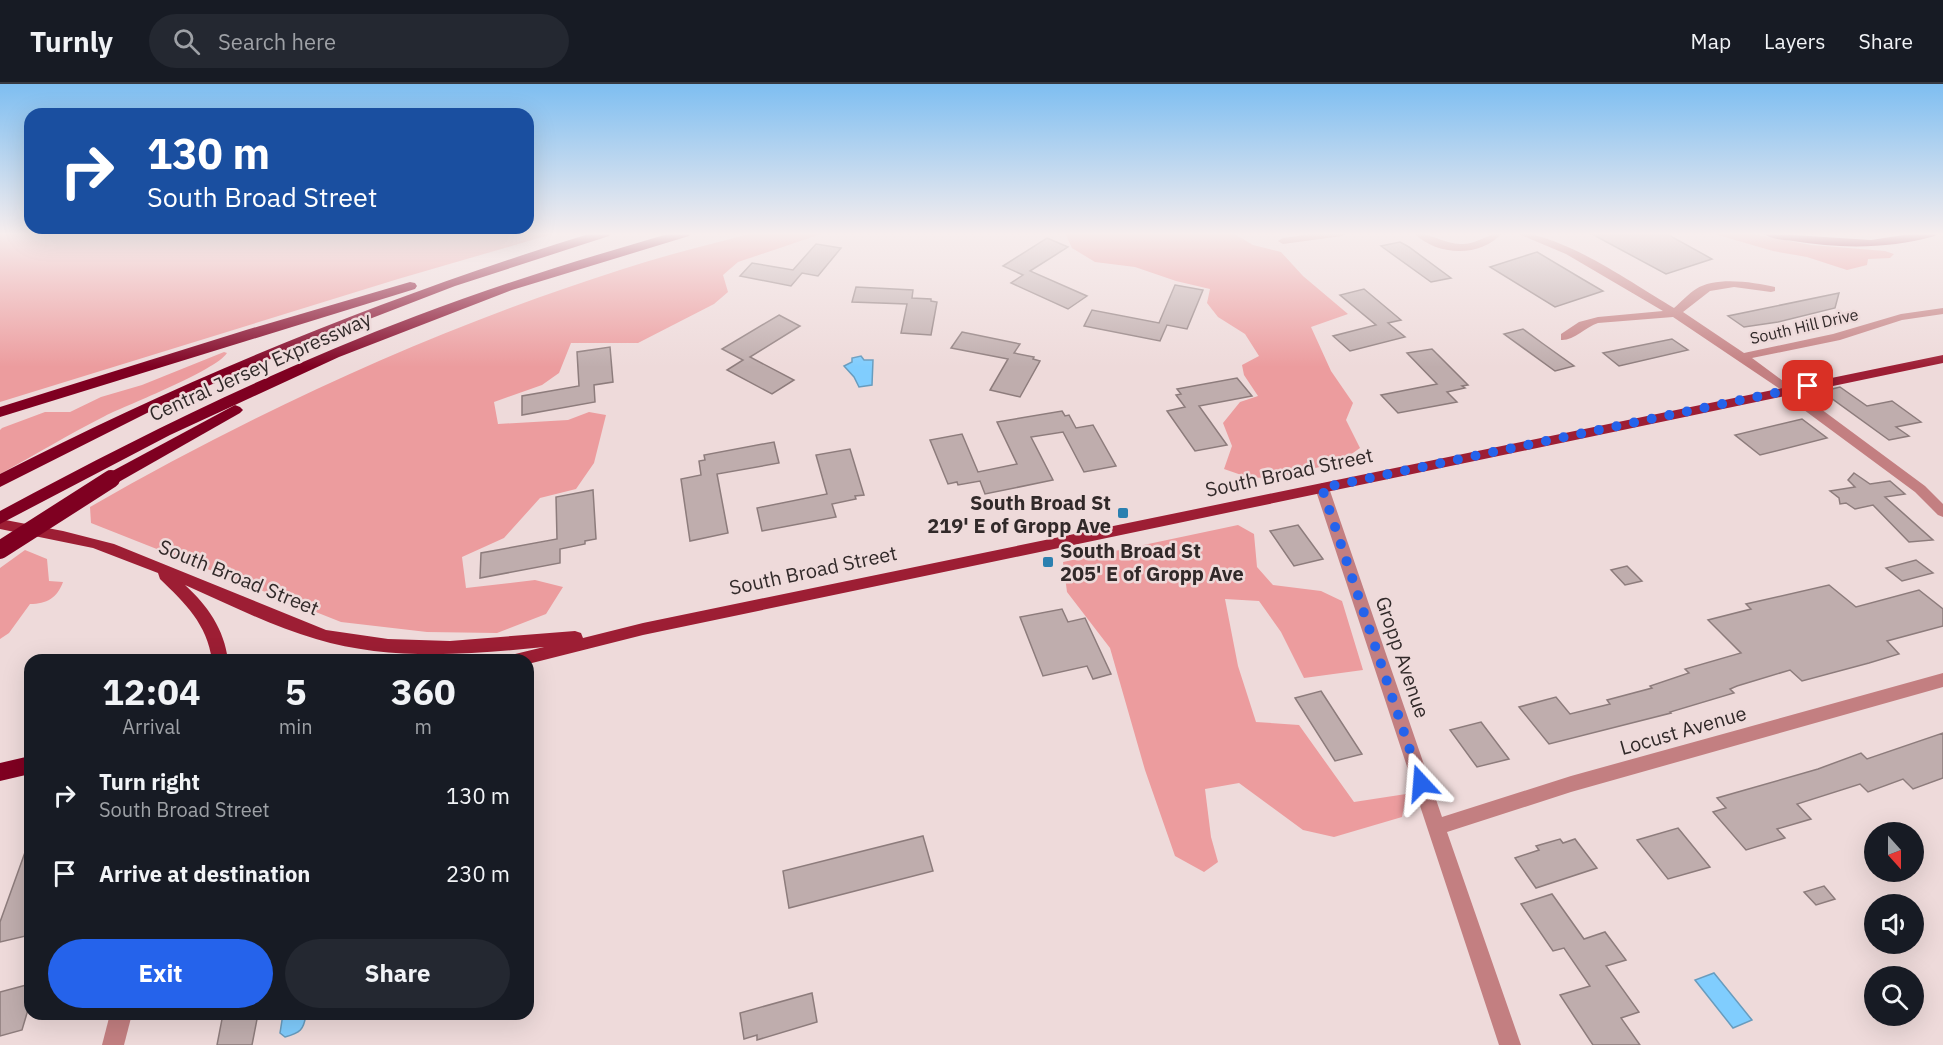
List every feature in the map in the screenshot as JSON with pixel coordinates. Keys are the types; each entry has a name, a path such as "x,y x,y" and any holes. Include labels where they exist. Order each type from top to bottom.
{"highway":[{"path":"0,412 262,329 440,278"},
{"name":"Central Jersey Expressway","path":"0,481 189,388 345,323 466,278"},
{"name":"Central Jersey Expressway","path":"0,518 77,475 185,421 339,352 478,297 537,278"},
{"path":"0,550 111,479 191,433 300,380 466,308 546,278"},
{"path":"0,771 24,765"}],"main road":[{"name":"South Broad Street","path":"534,656 644,629 1943,359"},
{"name":"South Broad Street","path":"0,524 89,542 156,567 290,625 324,636 362,643 410,648 453,648 539,642 644,629"},
{"path":"156,567 194,602 214,632 219,654"}],"street":[{"path":"1614,278 1675,314 1790,390 1805,404 1920,489 1943,512"},
{"path":"1565,337 1583,324 1598,320 1675,314 1700,291 1707,288 1734,284 1771,289"},
{"name":"South Hill Drive","path":"1742,357 1836,338 1901,317 1943,311"},
{"name":"Gropp Avenue","path":"1322,488 1510,1045"},
{"name":"Locust Avenue","path":"1436,827 1571,784 1943,680"},
{"path":"113,1045 119,1020"}],"shaded area":[{"path":"0,278 402,278 398,279 0,402"},
{"path":"596,278 724,278 728,292 714,304 638,343 571,343 559,373 542,385 494,402 498,424 568,420 589,412 606,415 594,463 576,489 540,498 504,538 462,557 466,588 535,580 563,587 546,614 497,633 427,632 341,622 91,523 90,507 219,437 350,374 485,317"},
{"path":"1167,278 1305,278 1348,314 1311,327 1331,371 1353,403 1346,420 1360,448 1340,462 1279,477 1250,478 1224,469 1232,446 1223,423 1240,402 1258,396 1244,375 1242,365 1259,356 1245,334 1218,317 1207,303 1210,289"},
{"path":"224,352 227,353 206,369 105,416 0,474 0,430 2,428 45,412 70,412 101,397 142,385"},
{"path":"1238,525 1254,534 1257,567 1273,585 1321,591 1342,601 1363,670 1304,678 1281,632 1259,601 1225,599 1238,666 1256,722 1299,725 1354,802 1406,794 1402,817 1334,837 1303,830 1239,783 1205,789 1211,837 1218,862 1204,872 1175,856 1145,770 1110,648 1067,592 1063,562"},
{"path":"25,550 47,559 49,581 63,582 51,599 30,604 9,633 0,639 0,568"}],"water":[{"path":"861,356 864,360 873,360 872,385 859,387 844,366 852,362 852,358"},
{"path":"1714,973 1752,1020 1733,1028 1695,980"},
{"path":"282,1020 305,1020 300,1030 294,1034 285,1037 280,1033"}],"building":[{"path":"749,278 798,278 791,286"},
{"path":"1019,278 1046,278 1087,296 1068,309 1011,283"},
{"path":"1425,278 1451,278 1431,282"},
{"path":"1508,278 1581,278 1603,291 1555,307"},
{"path":"1175,285 1203,290 1187,329 1167,325 1160,341 1084,326 1092,310 1159,323"},
{"path":"856,287 913,290 912,298 931,299 937,302 931,335 901,333 907,304 852,302"},
{"path":"1364,289 1401,320 1388,323 1405,337 1350,351 1333,336 1376,325 1340,295"},
{"path":"1839,293 1835,308 1778,322 1744,327 1728,316"},
{"path":"779,315 800,326 750,357 794,380 772,394 727,370 743,360 722,349"},
{"path":"1523,329 1574,366 1555,371 1504,334"},
{"path":"962,332 1020,344 1014,353 1034,357 1033,359 1040,361 1020,397 990,390 1008,359 951,348"},
{"path":"1672,339 1688,350 1619,366 1603,353"},
{"path":"610,347 613,382 594,385 595,402 522,415 522,396 579,386 577,352"},
{"path":"1432,349 1468,385 1462,386 1465,388 1447,392 1457,402 1398,413 1381,395 1437,384 1407,353"},
{"path":"1237,378 1252,396 1199,406 1227,445 1195,451 1167,411 1185,407 1176,395 1181,394 1177,389"},
{"path":"1840,387 1867,406 1892,401 1921,422 1896,427 1909,436 1889,440 1827,395 1832,389"},
{"path":"1062,411 1065,416 1069,415 1076,428 1093,425 1116,466 1084,472 1063,432 1031,437 1053,480 985,494 980,481 958,485 957,482 948,484 930,440 962,434 978,472 1017,464 997,422"},
{"path":"1802,419 1827,438 1760,455 1735,435"},
{"path":"774,442 779,463 717,474 728,533 690,541 681,479 701,475 699,461 705,460 704,455"},
{"path":"850,449 864,495 832,504 836,517 762,531 757,508 827,494 816,455"},
{"path":"1854,473 1870,484 1890,481 1905,494 1885,497 1933,540 1909,542 1873,505 1855,509 1846,503 1840,504 1839,498 1830,491 1855,487 1848,480"},
{"path":"593,490 596,539 585,541 585,544 560,549 560,563 480,578 481,553 557,539 556,497"},
{"path":"1298,525 1323,559 1294,566 1270,531"},
{"path":"1916,560 1933,573 1902,581 1886,568"},
{"path":"1627,566 1642,581 1625,585 1611,570"},
{"path":"1829,585 1856,607 1919,590 1943,609 1943,626 1887,641 1899,654 1869,663 1802,681 1790,670 1737,686 1730,689 1734,693 1671,713 1549,744 1519,707 1556,697 1570,714 1610,704 1607,700 1652,688 1650,686 1689,673 1685,669 1741,653 1708,620 1751,609 1746,604"},
{"path":"1062,609 1068,622 1085,618 1111,674 1093,679 1087,666 1043,676 1020,617"},
{"path":"1321,691 1362,754 1335,761 1295,698"},
{"path":"1481,722 1509,759 1477,767 1450,730"},
{"path":"1943,733 1943,778 1913,789 1903,779 1868,792 1860,784 1797,804 1811,819 1777,829 1785,838 1746,850 1713,812 1726,808 1717,798 1818,769 1861,753 1867,759"},
{"path":"1678,828 1710,867 1668,879 1637,840"},
{"path":"923,836 933,871 789,908 783,871"},
{"path":"1560,839 1563,843 1575,839 1597,868 1536,888 1515,858 1539,850 1536,846"},
{"path":"24,855 24,936 0,942 0,922"},
{"path":"1824,886 1835,899 1816,905 1804,892"},
{"path":"1552,894 1584,939 1605,932 1626,960 1606,966 1639,1012 1621,1018 1640,1045 1593,1045 1560,995 1590,986 1564,948 1553,951 1521,904"},
{"path":"24,986 25,1020 22,1030 0,1036 0,992"},
{"path":"812,993 817,1022 757,1040 757,1035 744,1039 740,1013"},
{"path":"222,1020 257,1020 252,1045 217,1045"}],"place":[{"name":"South Broad St 219' E of Gropp Ave","path":"1123,513"},
{"name":"South Broad St 205' E of Gropp Ave","path":"1048,562"}],"route":[{"path":"1421,783 1322,488 1808,386"}]}
